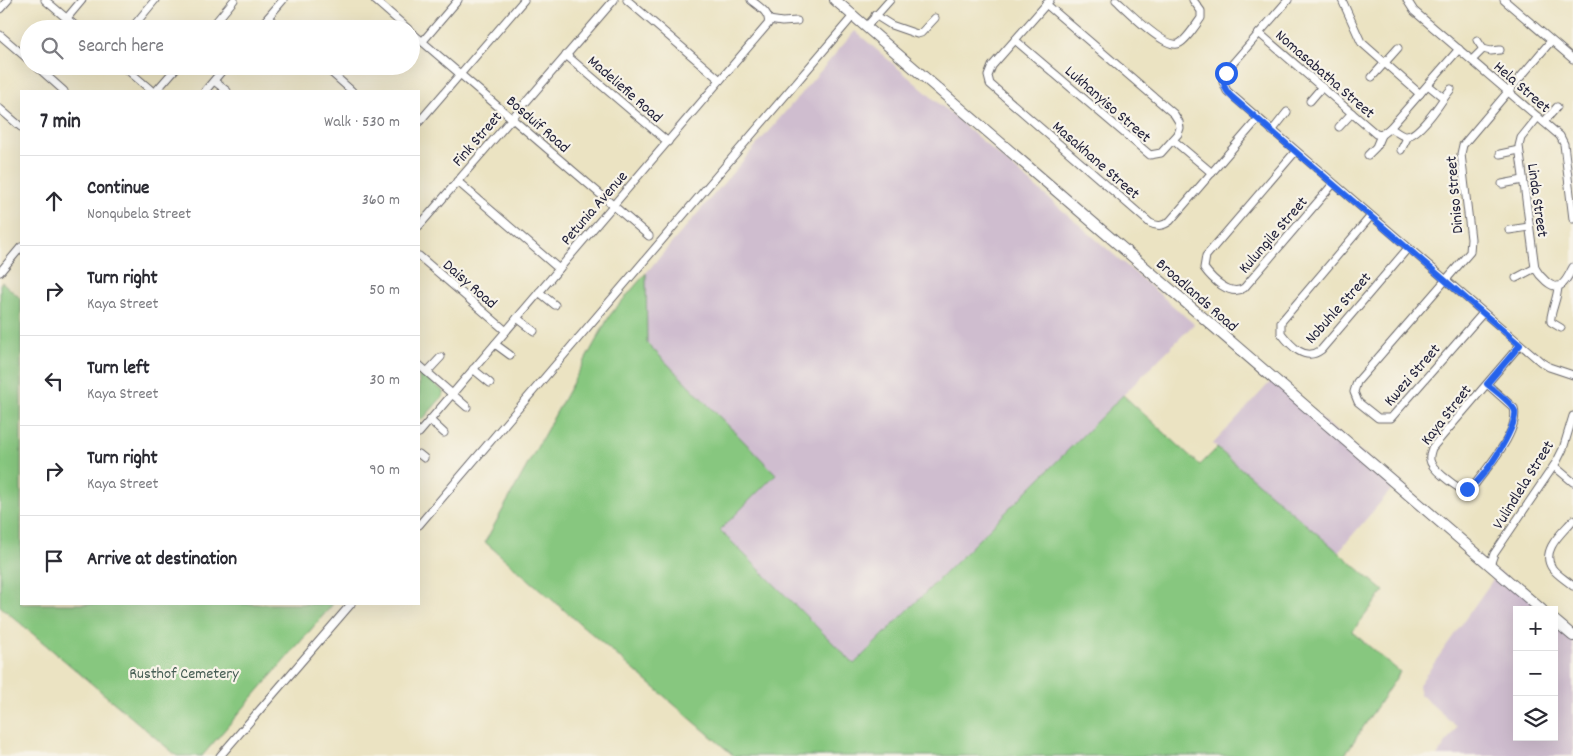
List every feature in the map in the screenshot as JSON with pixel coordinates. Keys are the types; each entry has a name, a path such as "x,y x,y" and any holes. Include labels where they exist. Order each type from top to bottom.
{"main road":[{"name":"Broadlands Road","path":"835,0 1537,606"},
{"path":"1558,623 1573,636"}],"street":[{"path":"0,9 8,0"},
{"path":"45,0 67,18 82,0"},
{"path":"138,20 155,0"},
{"path":"217,20 234,0"},
{"path":"270,20 268,18 283,0"},
{"path":"374,0 397,20"},
{"path":"422,41 458,0"},
{"path":"420,121 524,0"},
{"name":"Fink Street","path":"420,225 614,0"},
{"path":"627,0 720,80"},
{"path":"751,0 767,14 769,20 782,22 797,21"},
{"path":"866,27 890,0"},
{"path":"1116,0 1162,40 1172,44 1180,43 1201,18 1201,11 1193,0"},
{"path":"1276,0 1285,3 1228,69 1223,82 1224,87 1231,96 1520,345 1541,362 1573,375"},
{"path":"1342,0 1359,38 1384,63 1420,94"},
{"name":"Hela Street","path":"1407,0 1414,10 1560,136 1564,144 1573,219"},
{"path":"1504,0 1573,60"},
{"name":"Masakhane Street","path":"1048,2 988,72 990,84 1150,223 1158,226 1170,221 1258,119"},
{"name":"Lukhanyiso Street","path":"1015,40 1144,152 1150,155 1161,153 1173,140 1180,128 1180,122 1174,114 1048,2"},
{"path":"876,15 891,26 916,34 921,33 935,18"},
{"path":"420,524 853,16"},
{"name":"Petunia Avenue","path":"420,432 668,142 768,24 769,20"},
{"name":"Nomasabatha Street","path":"1259,33 1379,134"},
{"path":"0,35 20,52"},
{"path":"1477,40 1483,49 1491,51 1500,50"},
{"name":"Diniso Street","path":"1446,280 1467,257 1471,246 1461,149 1551,40"},
{"name":"Bosduif Road","path":"422,41 649,236"},
{"path":"1372,77 1398,48"},
{"path":"1368,155 1376,148 1379,134 1390,128 1459,49"},
{"path":"1472,60 1483,49"},
{"name":"Madeliefie Road","path":"566,55 668,142"},
{"path":"46,75 63,90"},
{"path":"133,75 151,90"},
{"path":"157,90 170,75"},
{"path":"206,90 219,75"},
{"path":"334,75 351,90"},
{"path":"214,81 226,90"},
{"path":"1428,85 1444,98"},
{"path":"1310,101 1322,87"},
{"path":"1401,150 1408,136 1428,121 1451,89"},
{"name":"Linda Street","path":"1535,268 1519,150 1521,138 1557,107"},
{"path":"0,109 20,126"},
{"path":"1272,131 1287,112"},
{"path":"1340,127 1352,113"},
{"path":"1390,128 1404,136 1408,136"},
{"path":"1173,140 1212,173"},
{"path":"1500,154 1519,150"},
{"name":"Kulungile Street","path":"1295,152 1206,256 1204,268 1219,283 1228,290 1233,291 1244,288 1333,184"},
{"path":"1502,184 1523,180"},
{"path":"458,181 559,269"},
{"name":"Nobuhle Street","path":"1370,216 1281,322 1281,333 1296,348 1308,355 1316,354 1321,350 1408,248"},
{"path":"1509,230 1529,227"},
{"path":"0,272 20,249"},
{"name":"Daisy Road","path":"420,257 506,331"},
{"path":"1556,286 1564,283 1573,267"},
{"path":"1516,278 1535,268 1543,278 1556,286"},
{"name":"Kwezi Street","path":"1446,280 1357,382 1354,392 1358,402 1378,418 1391,418 1483,313"},
{"path":"1556,286 1557,300 1550,318 1551,322 1560,328"},
{"path":"539,292 555,306"},
{"path":"517,318 534,331"},
{"path":"495,344 510,355"},
{"name":"Kaya Street","path":"1487,384 1514,408 1514,421 1507,439 1476,483 1471,488 1461,490 1431,463 1432,448 1520,345"},
{"path":"427,372 441,357"},
{"path":"420,366 467,407"},
{"path":"473,369 490,383"},
{"name":"Vulindlela Street","path":"1490,565 1494,554 1563,450 1573,416"},
{"path":"430,420 444,433"},
{"path":"1554,466 1573,482"},
{"path":"1573,520 1553,543 1549,554 1549,562 1552,569 1573,586"},
{"path":"220,756 350,605"}],"shaded area":[{"path":"855,31 1194,324 854,665 720,530 776,474 647,343 646,273"},
{"path":"1274,378 1397,483 1338,552 1213,444"},
{"path":"1499,571 1539,606 1513,606 1513,741 1558,741 1558,622 1573,635 1573,756 1437,756 1457,727 1420,694 1418,686"}],"green space":[{"path":"646,273 647,343 776,474 720,530 854,664 1123,395 1200,465 1217,448 1384,591 1352,632 1400,672 1344,756 734,756 485,542 610,315"},
{"name":"Rusthof Cemetery","path":"2,282 20,298 20,605 332,605 202,756 177,756 0,606 0,285"},
{"path":"420,372 443,391 443,396 422,420 420,418"}],"route":[{"path":"1226,73 1223,82 1224,87 1231,96 1520,345 1487,384 1514,408 1515,417 1510,434 1476,483 1467,489"}]}
